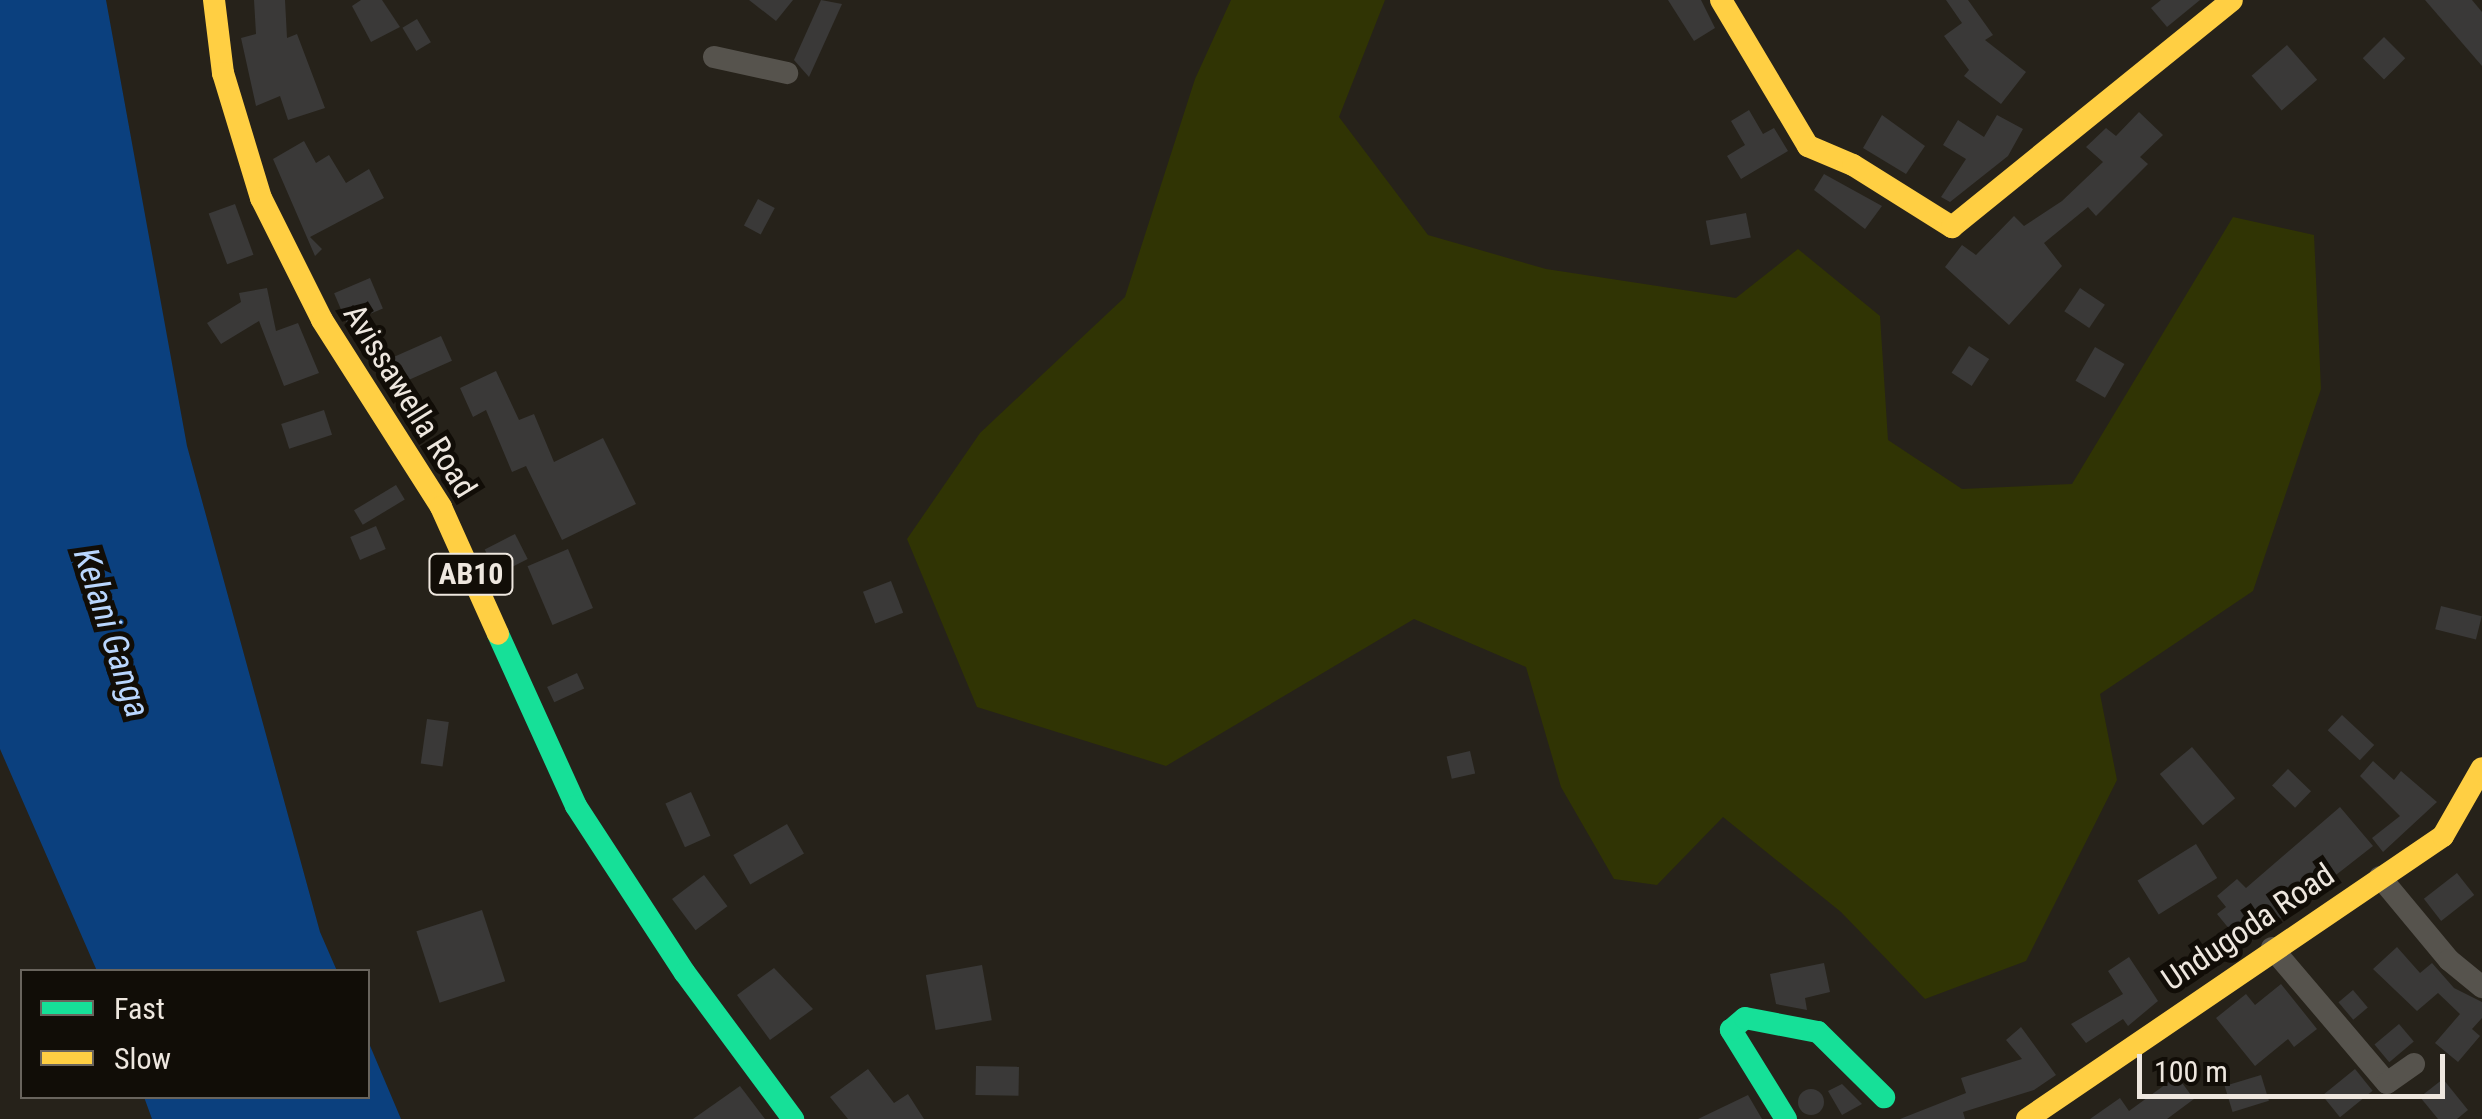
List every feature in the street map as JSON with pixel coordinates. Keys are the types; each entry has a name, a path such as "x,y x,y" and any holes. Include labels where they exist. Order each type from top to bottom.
{"street":[{"name":"Avissawella Road","path":"214,0 223,73 261,198 322,320 440,507 576,806 685,974 793,1119"},
{"path":"1721,0 1808,146 1854,166 1952,227 2232,0"},
{"path":"714,58 787,73"},
{"name":"Undugoda Road","path":"2032,1118 2272,948 2443,836 2482,768"},
{"path":"2380,877 2448,960 2482,987"},
{"path":"2272,948 2387,1083 2414,1064"},
{"path":"1786,1119 1731,1030 1745,1018 1818,1032 1884,1096"}],"green space":[{"path":"1231,0 1385,0 1339,117 1428,235 1546,269 1736,298 1798,249 1880,316 1888,440 1962,489 2072,484 2233,217 2314,235 2321,389 2253,591 2100,694 2117,780 2026,961 1925,999 1841,912 1723,817 1657,885 1614,879 1561,787 1526,667 1414,619 1166,766 977,707 907,539 980,433 1125,297 1195,79"}],"water":[{"name":"Kelani Ganga","path":"0,0 106,0 187,446 320,932 336,969 96,969 0,749"},
{"path":"370,1046 401,1119 152,1119 145,1099 370,1099"}],"building":[{"path":"254,0 285,0 287,38 297,34 325,108 288,120 280,96 256,106 241,38 256,34"},
{"path":"361,0 382,0 400,27 371,42 352,6"},
{"path":"749,0 793,0 776,21"},
{"path":"821,0 842,4 809,77 794,60"},
{"path":"1668,0 1701,0 1715,28 1694,41"},
{"path":"1946,0 1968,0 1993,35 1985,40 2026,72 2001,104 1964,76 1969,70 1944,36 1962,23"},
{"path":"2161,0 2200,0 2167,27 2151,8"},
{"path":"2425,0 2472,0 2482,12 2482,66"},
{"path":"417,19 431,42 416,51 402,28"},
{"path":"2384,37 2405,58 2384,79 2363,58"},
{"path":"2287,45 2317,80 2282,111 2252,76"},
{"path":"1749,110 1763,134 1774,128 1788,151 1741,179 1727,156 1745,145 1731,121"},
{"path":"2139,112 2163,135 2140,157 2148,164 2096,216 2088,207 2044,243 2062,266 2009,325 1945,267 1962,245 1976,255 2014,216 2024,226 2062,201 2103,162 2086,147 2106,128 2116,136"},
{"path":"1882,115 1925,146 1906,174 1863,148"},
{"path":"1997,115 2023,129 2008,156 1950,202 1941,197 1966,159 1943,145 1958,120 1984,137"},
{"path":"304,141 316,163 329,155 346,183 369,169 384,198 310,237 322,249 315,256 273,159"},
{"path":"1824,174 1882,206 1865,229 1814,190"},
{"path":"758,199 775,208 761,234 744,225"},
{"path":"235,204 253,255 227,264 209,214"},
{"path":"1746,213 1751,238 1711,245 1706,221"},
{"path":"370,278 383,308 347,324 334,293"},
{"path":"267,288 276,331 298,323 319,373 284,386 259,321 221,344 207,323 241,302 239,293"},
{"path":"2080,288 2105,305 2089,328 2064,311"},
{"path":"441,336 452,361 404,382 393,358"},
{"path":"1969,346 1989,359 1972,386 1952,373"},
{"path":"2095,347 2124,364 2105,398 2076,381"},
{"path":"496,371 519,420 534,414 554,462 603,438 636,504 562,540 526,466 512,472 486,410 473,417 460,388"},
{"path":"324,410 332,435 289,449 281,424"},
{"path":"396,485 405,500 363,525 354,510"},
{"path":"376,526 386,549 360,560 350,537"},
{"path":"515,534 528,559 497,574 485,549"},
{"path":"568,549 593,608 553,625 527,566"},
{"path":"891,581 903,613 875,623 863,592"},
{"path":"2441,606 2482,616 2476,639 2435,629"},
{"path":"577,673 584,688 554,702 547,687"},
{"path":"2342,715 2374,745 2360,760 2328,730"},
{"path":"427,719 449,722 443,767 421,764"},
{"path":"2192,747 2235,798 2203,825 2160,774"},
{"path":"1470,751 1475,773 1452,779 1447,756"},
{"path":"2373,761 2394,780 2401,771 2437,802 2383,852 2372,838 2400,816 2360,776"},
{"path":"2288,769 2311,791 2295,808 2272,786"},
{"path":"691,792 711,836 685,847 665,803"},
{"path":"2340,807 2373,846 2244,947 2217,914 2226,907 2217,896 2237,879 2246,888"},
{"path":"787,824 804,853 750,884 733,855"},
{"path":"2196,844 2217,878 2159,914 2137,881"},
{"path":"2457,873 2474,895 2441,921 2424,899"},
{"path":"704,875 727,906 696,930 672,899"},
{"path":"482,910 505,981 440,1003 416,931"},
{"path":"2397,947 2420,973 2432,963 2454,988 2482,1002 2482,1018 2472,1029 2480,1036 2458,1062 2435,1043 2460,1014 2438,993 2417,1011 2373,969"},
{"path":"2129,957 2158,1001 2128,1026 2123,1019 2086,1043 2071,1024 2123,994 2108,971"},
{"path":"1824,963 1830,992 1805,998 1807,1010 1776,1004 1770,974"},
{"path":"982,965 992,1020 936,1030 926,975"},
{"path":"774,968 813,1009 770,1040 737,995"},
{"path":"2281,984 2317,1029 2294,1047 2288,1039 2255,1066 2216,1018 2246,994 2255,1005"},
{"path":"2353,990 2368,1008 2353,1020 2338,1002"},
{"path":"2399,1024 2414,1042 2389,1062 2374,1045"},
{"path":"2021,1027 2056,1075 2034,1090 1963,1112 1965,1119 1900,1119 1966,1093 1961,1078 2022,1059 2006,1040"},
{"path":"976,1066 1019,1067 1018,1096 975,1095"},
{"path":"868,1069 894,1103 908,1094 924,1119 848,1119 830,1097"},
{"path":"2355,1069 2373,1091 2340,1117 2322,1095"},
{"path":"2261,1075 2269,1101 2233,1112 2225,1086"},
{"path":"2177,1076 2194,1099 2167,1119 2090,1119 2120,1098 2129,1111"},
{"path":"2443,1079 2468,1110 2457,1119 2438,1119 2420,1097"},
{"path":"1842,1084 1862,1104 1842,1115 1828,1091"},
{"path":"740,1086 765,1119 693,1119"},
{"path":"1811,1089 1821,1092 1821,1112 1811,1115 1801,1112 1798,1102 1801,1092"},
{"path":"1748,1095 1762,1119 1698,1119"}],"traffic: fast":[{"path":"498,634 576,806 685,973 793,1119"},
{"path":"1786,1119 1731,1030 1745,1018 1818,1032 1884,1097"}],"traffic: slow":[{"path":"214,0 223,73 261,198 322,320 441,507 498,634"},
{"path":"1721,0 1808,146 1853,165 1952,227 2232,0"},
{"path":"2027,1119 2443,836 2482,768"}]}
